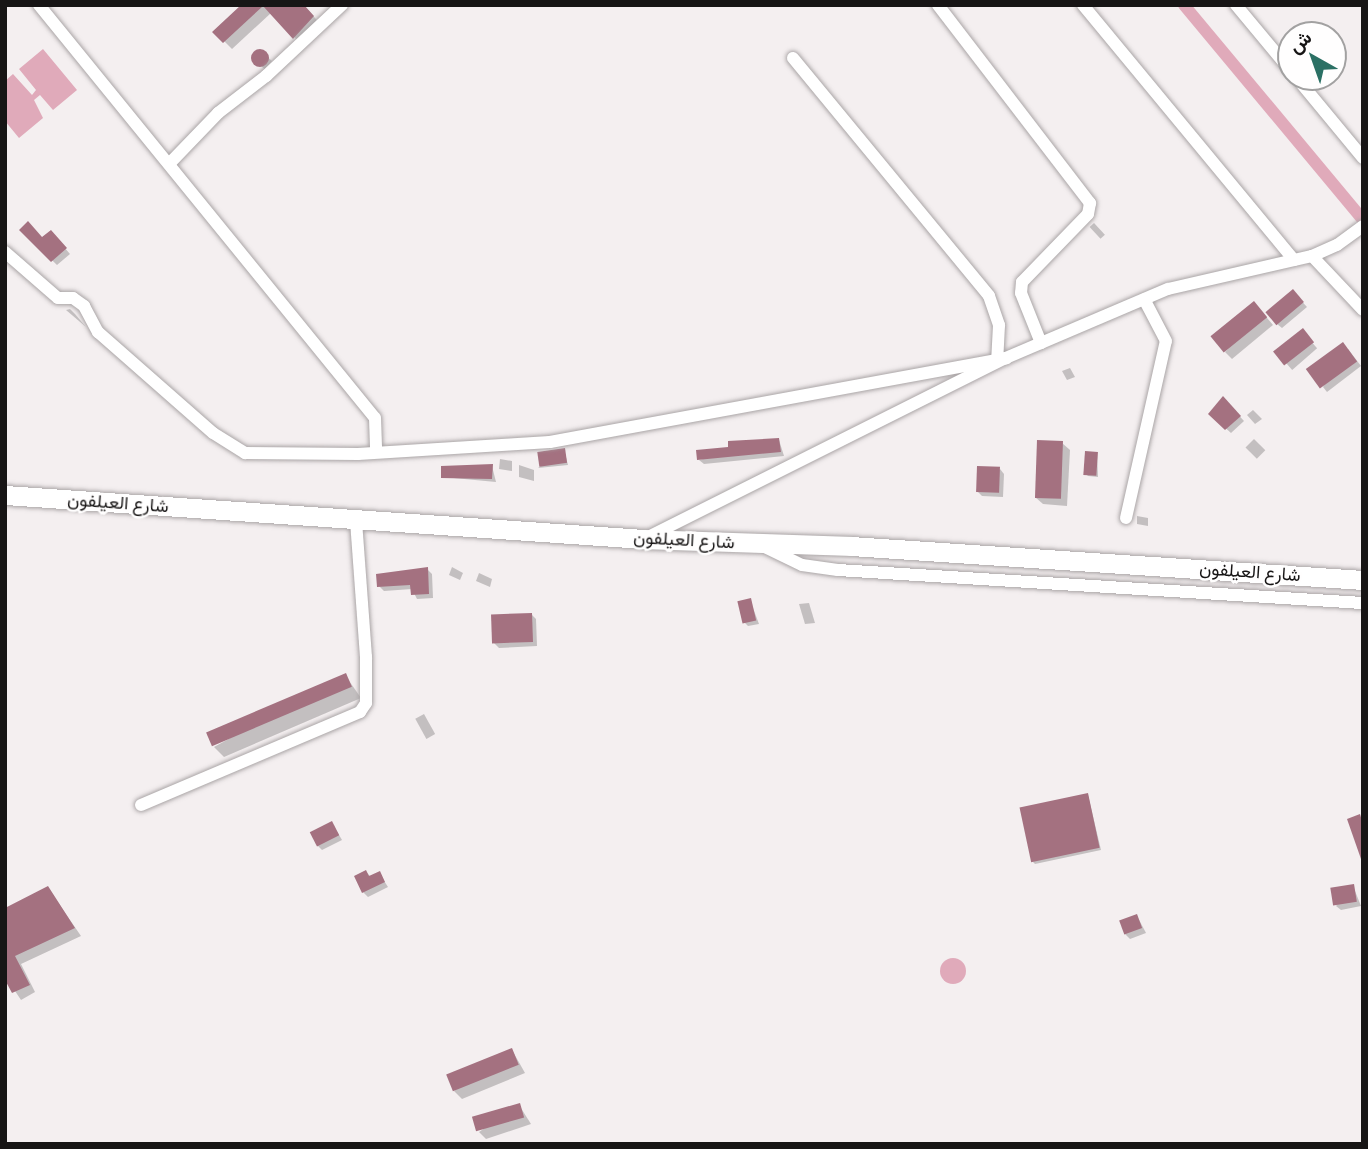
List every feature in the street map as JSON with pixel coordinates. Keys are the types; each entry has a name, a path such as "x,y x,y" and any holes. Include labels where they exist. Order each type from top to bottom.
{"highway":[{"name":"شارع العيلفون","path":"5,495 644,539 757,543 1363,580"}],"street":[{"path":"39,5 375,418 376,452"},
{"path":"169,164 218,113 266,76 342,5"},
{"path":"938,5 1090,203 1088,214 1022,282 1021,293 1041,343"},
{"path":"1083,5 1294,260"},
{"path":"1236,5 1277,54"},
{"path":"793,58 989,296 999,325 1002,358"},
{"path":"1308,91 1363,158"},
{"path":"644,539 1002,358 1191,282 1312,256 1337,245 1363,226"},
{"path":"5,252 58,298 73,298 84,306 98,332 232,449 245,453 376,452 550,442 1002,358"},
{"path":"1312,256 1363,310"},
{"path":"1126,518 1166,341 1144,299"},
{"path":"141,805 359,712 366,704 366,657 356,520"},
{"path":"757,543 802,565 838,570 1363,603"}],"shaded area":[{"path":"43,49 77,90 53,110 40,95 34,100 43,118 19,138 5,121 5,81 13,74 32,95 36,90 19,69"},
{"path":"953,958 962,962 966,971 962,980 953,984 944,980 940,971 944,962"}],"building":[{"path":"241,5 304,5 314,16 293,39 263,6 223,43 212,32"},
{"path":"256,49 264,49 269,58 267,65 256,67 251,62 251,54"},
{"path":"28,221 42,237 51,230 67,248 51,262 19,230"},
{"path":"1293,289 1304,302 1276,325 1265,312"},
{"path":"1254,301 1267,317 1224,353 1210,336"},
{"path":"1303,328 1314,342 1284,366 1273,351"},
{"path":"1343,342 1357,361 1320,388 1306,369"},
{"path":"1223,396 1241,416 1225,430 1208,414"},
{"path":"779,438 781,452 697,460 696,450 728,447 728,441"},
{"path":"1037,440 1063,441 1061,499 1035,498"},
{"path":"565,448 567,463 539,467 537,452"},
{"path":"1085,451 1098,452 1096,476 1083,475"},
{"path":"493,464 492,479 441,478 441,466"},
{"path":"977,466 1000,467 999,493 976,492"},
{"path":"428,567 429,594 411,595 410,585 377,587 376,574"},
{"path":"751,598 756,620 743,624 737,601"},
{"path":"532,613 533,642 492,643 491,614"},
{"path":"346,673 352,687 212,746 206,732"},
{"path":"1088,793 1100,848 1031,862 1020,808"},
{"path":"1360,814 1363,824 1361,859 1347,819"},
{"path":"332,821 339,835 317,847 310,832"},
{"path":"366,870 369,876 380,871 385,882 362,893 354,876"},
{"path":"1354,884 1357,902 1333,906 1330,888"},
{"path":"48,886 75,928 15,956 30,985 12,993 5,980 5,908"},
{"path":"1137,914 1142,928 1124,935 1119,920"},
{"path":"512,1048 519,1065 453,1091 446,1075"},
{"path":"520,1103 524,1117 476,1131 472,1117"}],"waterway":[{"path":"1184,5 1363,220"}]}
